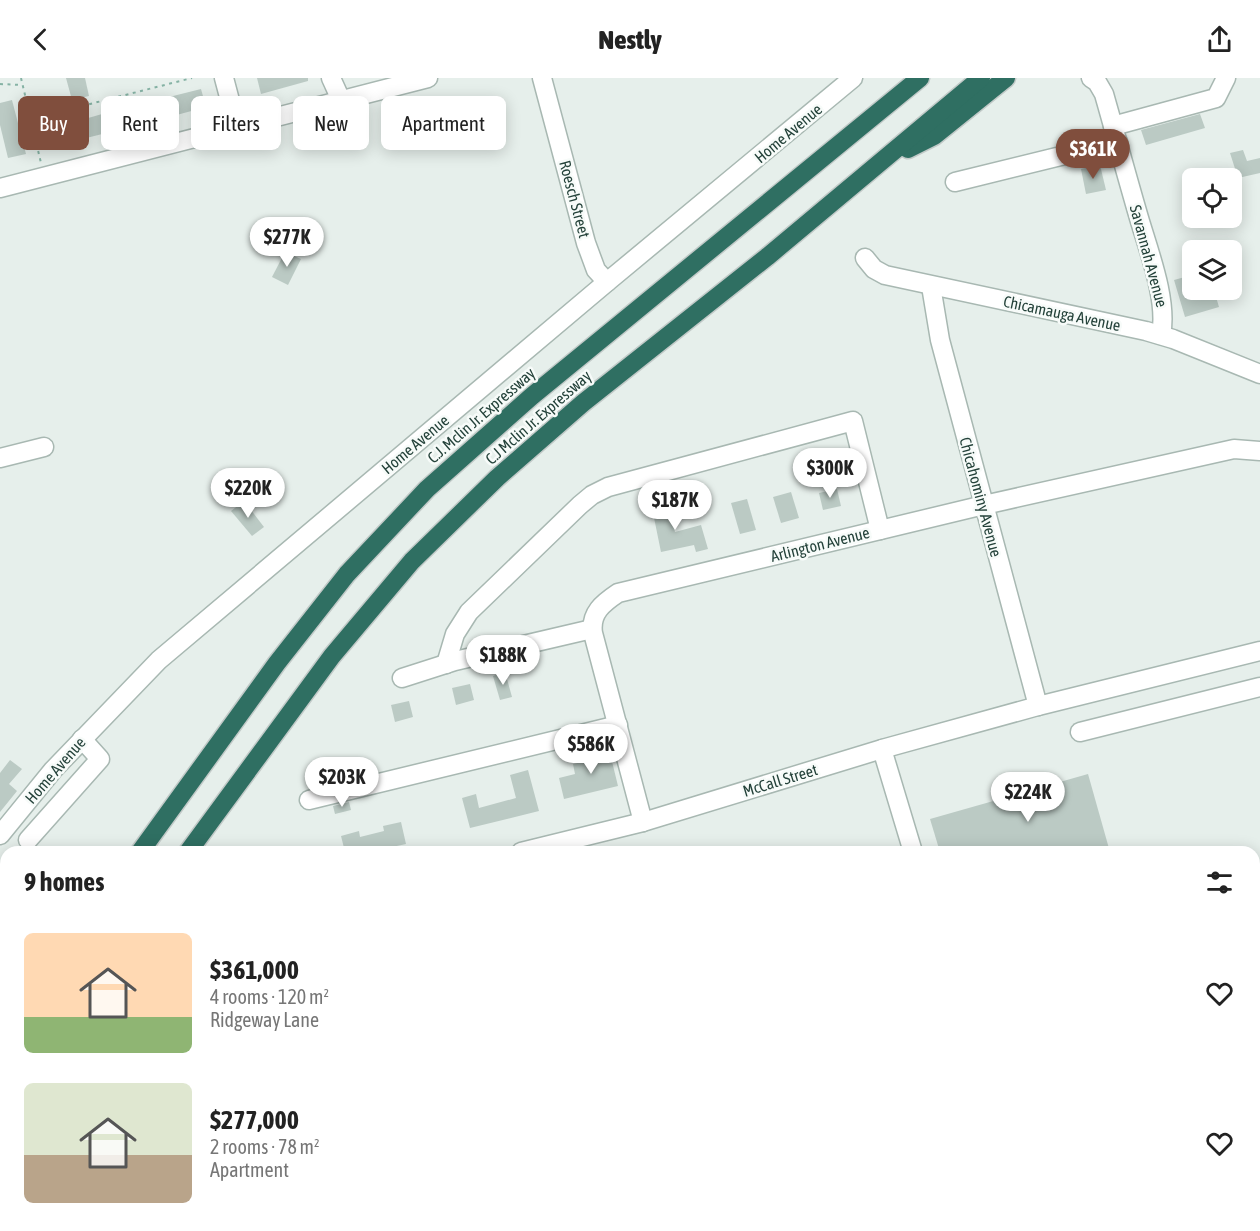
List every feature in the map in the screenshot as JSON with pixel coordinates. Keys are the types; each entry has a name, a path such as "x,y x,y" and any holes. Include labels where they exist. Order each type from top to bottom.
{"highway":[{"name":"C.J. Mclin Jr. Expressway","path":"144,846 277,663 347,574 427,489 532,396 920,78"},
{"name":"C.J Mclin Jr. Expressway","path":"192,846 332,656 412,561 497,478 583,403 767,256 981,78"},
{"path":"875,167 934,136 1006,78"}],"street":[{"path":"224,78 229,96"},
{"path":"331,78 339,96"},
{"path":"357,96 428,78"},
{"name":"Roesch Street","path":"542,78 586,243 596,270 607,282"},
{"name":"Home Avenue","path":"0,835 53,770 159,660 853,78"},
{"name":"Savannah Avenue","path":"1091,78 1097,82 1104,94 1163,306 1164,322 1161,335"},
{"path":"955,182 1115,134 1216,98 1226,78"},
{"path":"0,188 191,139"},
{"name":"Chicamauga Avenue","path":"865,258 874,269 885,275 1161,335 1260,374"},
{"name":"Chicahominy Avenue","path":"931,286 940,340 1038,706"},
{"path":"446,664 455,634 469,612 580,505 592,495 608,487 853,421 880,530"},
{"path":"0,458 44,447"},
{"name":"Arlington Avenue","path":"592,629 594,615 598,609 618,593 984,505 1234,449 1260,451"},
{"path":"402,678 446,664 592,629 643,822"},
{"name":"McCall Street","path":"545,846 643,822 882,749 1038,706 1260,651"},
{"path":"1080,732 1260,687"},
{"path":"309,800 618,725"},
{"path":"28,840 100,759 82,739"},
{"path":"882,749 911,846"}],"path":[{"path":"21,78 25,96"},
{"path":"89,104 192,78"},
{"path":"0,84 22,85"},
{"path":"38,150 44,176"}],"building":[{"path":"66,78 85,78 89,96 71,96"},
{"path":"257,78 308,78 308,81 261,94"},
{"path":"201,89 203,96 191,96 191,111 179,114 179,96 173,96"},
{"path":"12,100 18,123 18,150 25,150 26,154 8,158 0,125 0,103"},
{"path":"101,114 101,134 89,137 89,118"},
{"path":"1200,114 1205,128 1146,145 1141,130"},
{"path":"1243,150 1247,161 1260,158 1260,173 1242,177 1242,168 1235,168 1230,153"},
{"path":"1100,165 1106,190 1086,194 1081,169"},
{"path":"285,252 301,259 288,285 272,277"},
{"path":"1182,278 1182,300 1217,300 1219,307 1185,317 1174,280"},
{"path":"837,489 841,506 823,510 819,493"},
{"path":"791,492 799,518 781,523 773,497"},
{"path":"668,499 675,532 701,525 708,549 696,552 694,545 661,552 651,503"},
{"path":"747,499 756,530 740,534 731,503"},
{"path":"244,501 264,527 252,536 231,511"},
{"path":"505,672 512,697 500,700 493,676"},
{"path":"470,684 474,700 456,705 452,688"},
{"path":"409,701 413,717 395,722 391,705"},
{"path":"608,745 618,786 564,799 559,778 575,774 573,764 590,760 588,750"},
{"path":"10,760 22,769 9,784 17,791 0,812 0,773"},
{"path":"528,770 539,811 470,828 462,798 476,794 479,808 516,798 510,775"},
{"path":"1088,774 1108,846 938,846 930,819"},
{"path":"349,802 351,810 335,814 333,806"},
{"path":"401,822 406,844 344,846 341,836 359,831 360,837 384,831 383,826"}]}
